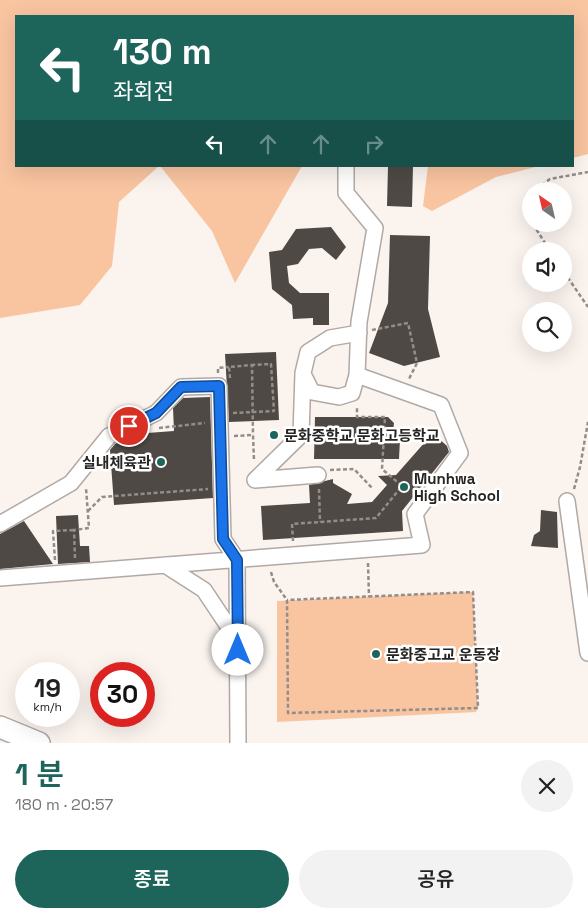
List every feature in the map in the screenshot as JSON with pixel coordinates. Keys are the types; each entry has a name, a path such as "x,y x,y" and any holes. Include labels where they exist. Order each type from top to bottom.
{"street":[{"path":"303,373 312,392 339,397 352,393 357,375 358,333 375,228 346,193 346,167"},
{"path":"318,475 255,480 302,435 303,373 308,352 330,338 358,333"},
{"path":"0,578 422,545 415,514 460,453 441,405 357,375"},
{"path":"0,524 71,483 109,436 156,413 181,387 219,386 223,539 237,560 238,743"},
{"path":"567,501 588,653"},
{"path":"165,565 204,590 232,632 238,669"},
{"path":"0,727 39,743"}],"path":[{"path":"547,182 588,172"},
{"path":"572,284 588,307"},
{"path":"358,333 408,323 417,363 403,391"},
{"path":"231,386 229,367 270,364 274,411 232,414 232,404"},
{"path":"252,365 253,435"},
{"path":"294,555 292,524 376,518 402,486 382,469 385,417 357,417 357,375"},
{"path":"567,501 573,490 580,467 588,422"},
{"path":"54,560 53,531 89,528 84,466"},
{"path":"320,522 318,470 354,469 373,489"},
{"path":"88,511 102,497 222,488"},
{"path":"74,530 75,559"},
{"path":"367,549 369,597"},
{"path":"267,572 273,572 274,582 287,600 288,713 478,708 473,592 287,600"}],"shaded area":[{"path":"0,0 588,0 588,154 574,158 574,15 15,15 15,167 158,167 119,202 112,266 80,305 0,318"},
{"path":"161,167 301,167 235,283 212,231"},
{"path":"428,167 535,167 496,177 432,211 423,206"},
{"name":"문화중고교 운동장","path":"473,592 478,708 476,712 277,722 277,601"}],"building":[{"path":"388,167 413,167 412,207 387,206"},
{"path":"331,227 346,247 336,260 322,248 309,249 298,264 287,266 289,283 300,293 329,293 329,325 313,325 313,318 293,319 292,305 272,289 269,252 282,250 296,229"},
{"path":"390,235 430,236 428,309 440,357 404,366 369,353 388,303"},
{"path":"276,352 279,420 229,422 225,354"},
{"name":"실내체육관","path":"210,397 213,498 114,505 110,450 115,444 134,434 174,431 173,408 183,398"},
{"path":"315,417 388,417 394,423 393,432 400,439 399,459 314,459"},
{"name":"Munhwa High School","path":"433,433 447,446 449,452 402,511 403,531 263,540 261,506 310,503 309,485 333,479 333,483 352,494 347,504 372,502 387,485 378,476 396,475"},
{"path":"541,510 557,512 558,548 531,546 534,535 540,531"},
{"path":"78,515 80,546 89,546 90,562 58,564 56,516"},
{"path":"24,521 53,564 0,569 0,534"}],"place":[{"name":"문화중학교 문화고등학교","path":"274,435"},
{"name":"실내체육관","path":"161,462"},
{"name":"Munhwa High School","path":"404,487"},
{"name":"문화중고교 운동장","path":"376,654"}],"route":[{"path":"129,426 156,413 181,387 219,386 223,539 237,560 238,650"}]}
